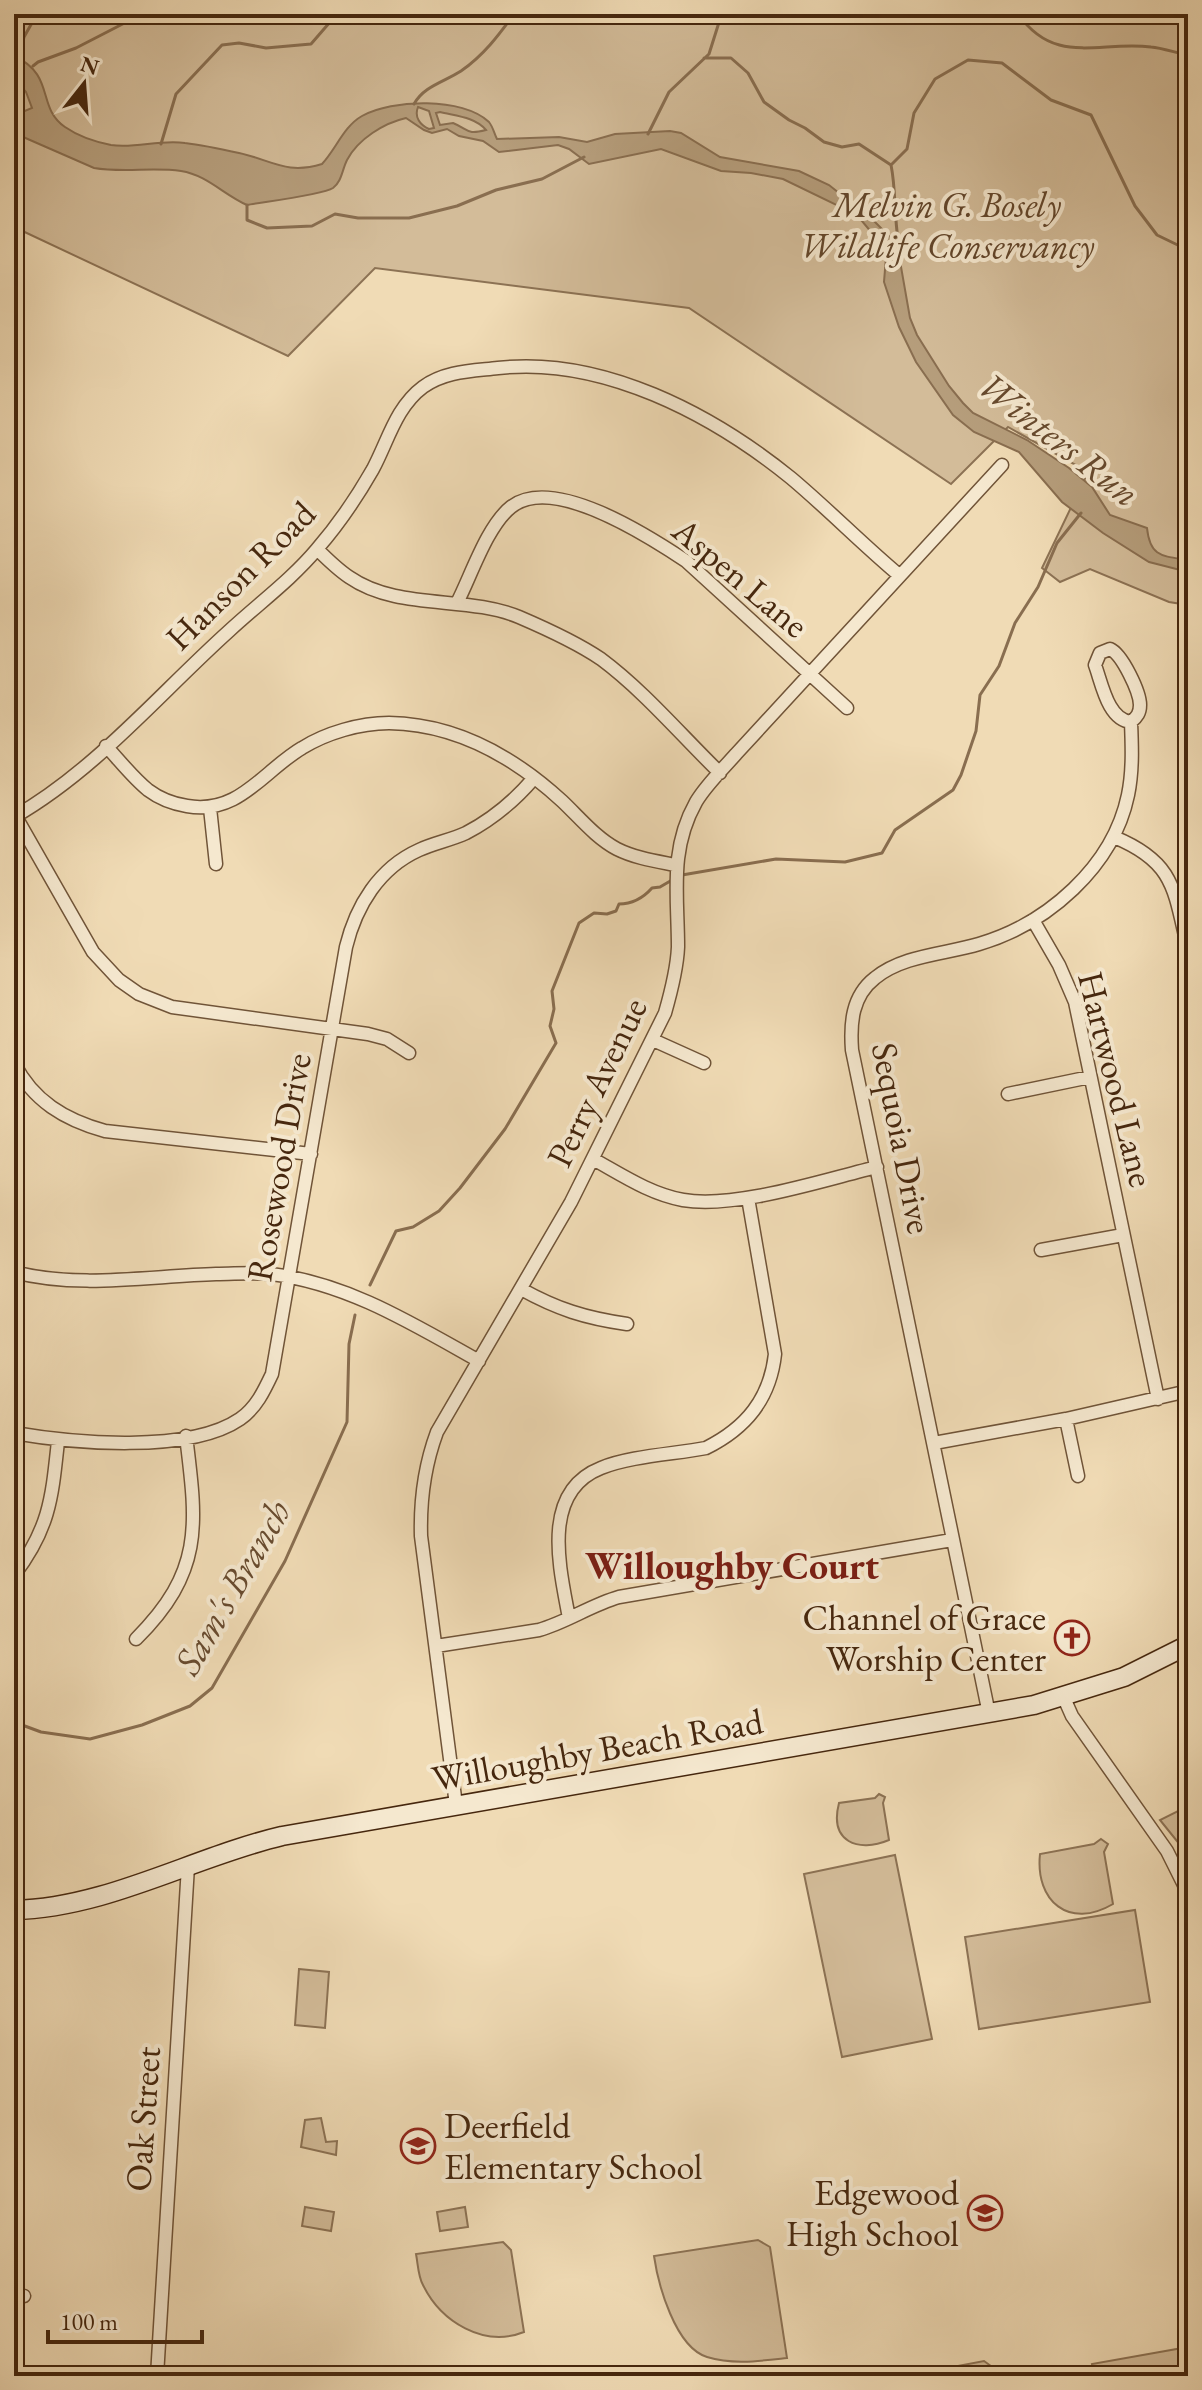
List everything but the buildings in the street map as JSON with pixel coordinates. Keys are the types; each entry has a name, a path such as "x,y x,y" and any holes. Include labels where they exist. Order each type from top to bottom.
{"street":[{"name":"Hanson Road","path":"15,817 59,788 317,549 357,494 405,404 438,379 456,373 515,366 558,369 606,377 670,401 707,421 790,478 899,575"},
{"name":"Perry Avenue","path":"456,1805 421,1536 420,1503 437,1432 593,1159 665,1013 678,949 675,865 693,810 720,773 1002,465"},
{"name":"Aspen Lane","path":"457,603 504,514 523,500 548,497 598,512 686,561 847,708"},
{"path":"317,549 350,578 368,587 388,594 457,603 516,616 577,645 631,684 720,773"},
{"name":"Sequoia Drive","path":"989,1714 852,1050 852,1013 865,987 891,967 981,944 1033,920 1053,907 1088,873 1114,837 1131,780 1131,722 1139,713 1139,696 1121,656 1117,652 1104,650 1096,658 1095,665 1113,712 1120,720 1131,722"},
{"path":"106,746 140,782 162,799 210,808 235,801 248,793 301,748 320,738 385,723 438,729 503,755 615,848 634,856 675,865"},
{"name":"Rosewood Drive","path":"14,1433 58,1441 145,1442 212,1432 242,1418 265,1391 272,1374 350,933 361,906 376,884 404,858 465,833 490,818 534,778"},
{"path":"210,808 216,864"},
{"path":"15,817 93,952 119,980 139,994 172,1007 333,1028 387,1039 409,1053"},
{"path":"1114,837 1144,851 1166,873 1173,888 1188,949"},
{"name":"Hartwood Lane","path":"1033,920 1072,994 1158,1399"},
{"path":"653,1040 704,1063"},
{"path":"14,1063 20,1076 53,1111 80,1124 105,1131 311,1154"},
{"path":"1008,1094 1090,1077"},
{"path":"593,1159 638,1184 684,1200 715,1202 748,1198 877,1167"},
{"path":"569,1618 557,1529 566,1501 579,1483 600,1468 692,1451 713,1444 746,1421 764,1397 774,1368 775,1354 748,1198"},
{"path":"1041,1250 1123,1235"},
{"path":"14,1272 73,1281 254,1273 317,1282 362,1298 479,1361"},
{"path":"521,1289 562,1310 627,1324"},
{"path":"934,1443 1066,1419 1188,1391"},
{"path":"1066,1419 1078,1476"},
{"path":"136,1639 164,1608 191,1552 195,1525 186,1436"},
{"path":"14,1575 37,1543 48,1515 58,1441"},
{"path":"436,1646 539,1630 619,1597 952,1540"},
{"name":"Willoughby Beach Road","path":"14,1910 110,1894 254,1842 282,1836 989,1714 1064,1698 1139,1671 1188,1645"},
{"path":"1064,1698 1072,1716 1167,1851 1188,1900"},
{"name":"Oak Street","path":"157,2376 188,1866"}],"green space":[{"name":"Melvin G. Bosely Wildlife Conservancy","path":"14,14 1188,14 1188,605 1169,602 1090,569 1060,582 1042,568 1088,472 1008,427 951,484 689,308 375,268 288,356 14,227"},
{"path":"879,1794 885,1797 883,1803 889,1840 867,1845 849,1841 838,1827 839,1803 875,1798"},
{"path":"1188,1806 1188,1873 1181,1846 1160,1820"},
{"path":"1101,1839 1108,1844 1104,1852 1113,1904 1082,1914 1069,1912 1049,1897 1043,1885 1040,1854 1094,1844"},
{"path":"895,1855 932,2039 842,2057 804,1874"},
{"path":"1135,1910 1150,2002 979,2029 965,1937"},
{"path":"299,1969 329,1972 325,2028 295,2025"},
{"path":"321,2118 326,2142 337,2141 336,2155 301,2147 305,2120"},
{"path":"305,2207 334,2212 331,2231 302,2226"},
{"path":"465,2207 468,2227 440,2231 437,2212"},
{"path":"758,2240 770,2247 787,2358 737,2362 707,2357 696,2351 677,2328 664,2298 654,2256"},
{"path":"503,2242 511,2250 524,2332 494,2337 465,2328 441,2310 421,2281 416,2254"},
{"path":"1188,2347 1188,2376 1094,2376 1092,2364"},
{"path":"984,2361 995,2369 996,2376 905,2376"}],"shaded area":[{"path":"14,56 36,72 56,119 81,136 120,146 166,142 191,144 298,168 322,164 350,126 362,116 391,106 427,103 462,108 477,114 489,122 497,139 559,137 587,142 615,134 670,131 681,133 720,157 799,171 829,185 897,244 910,318 917,335 963,403 973,413 1027,440 1069,468 1092,487 1110,515 1147,528 1154,550 1188,560 1188,572 1149,562 1103,533 1062,502 1019,452 974,432 953,415 916,362 899,327 884,282 886,257 882,245 862,221 845,209 783,179 721,171 661,149 589,164 558,145 499,152 483,141 459,136 447,129 432,133 406,118 381,128 358,145 333,188 305,196 247,205 190,173 94,168 14,133 14,113 32,108 20,85 14,93","holes":["418,107 429,111 434,128 429,129 421,123 417,117","436,113 471,120 486,130 471,132 453,123 440,125"]}],"waterway":[{"path":"18,58 24,37 37,14"},
{"path":"78,14 125,22"},
{"path":"33,66 142,14"},
{"path":"161,144 176,94 222,45 239,43 266,48 311,44 337,14"},
{"path":"414,104 429,89 476,59 514,14"},
{"path":"677,14 691,17 695,14"},
{"path":"648,134 669,92 709,54 721,16 727,14"},
{"path":"1018,14 1032,30 1062,46 1151,47 1188,55"},
{"path":"704,58 731,58 748,73 764,102 789,120 824,142 842,147 859,144 891,165 898,239 892,244"},
{"path":"891,165 907,149 914,113 935,79 968,60 1002,63 1051,100 1091,115 1135,206 1157,235 1188,250"},
{"path":"247,205 247,220 267,228 312,226 335,214 358,218 409,218 542,179 584,157"},
{"name":"Sam's Branch","path":"682,875 776,859 845,862 882,853 895,830 953,790 976,731 980,695 999,666 1015,623 1038,587 1057,543 1081,513"},
{"name":"Sam's Branch","path":"370,1285 396,1231 413,1227 439,1211 460,1188 505,1129 556,1043 550,1026 554,1009 552,991 579,923 594,913 616,911 619,904 642,897 652,888 672,880"},
{"name":"Sam's Branch","path":"14,1722 41,1732 90,1739 142,1725 190,1706 212,1688 285,1561 347,1422 349,1344 355,1315"}],"place":[{"name":"Channel of Grace Worship Center","path":"1072,1638"},
{"name":"Deerfield Elementary School","path":"418,2146"},
{"name":"Edgewood High School","path":"985,2213"}],"district":[{"name":"Willoughby Court","path":"732,1566"}],"water label":[{"name":"Winters Run","path":"1059,439"}]}
